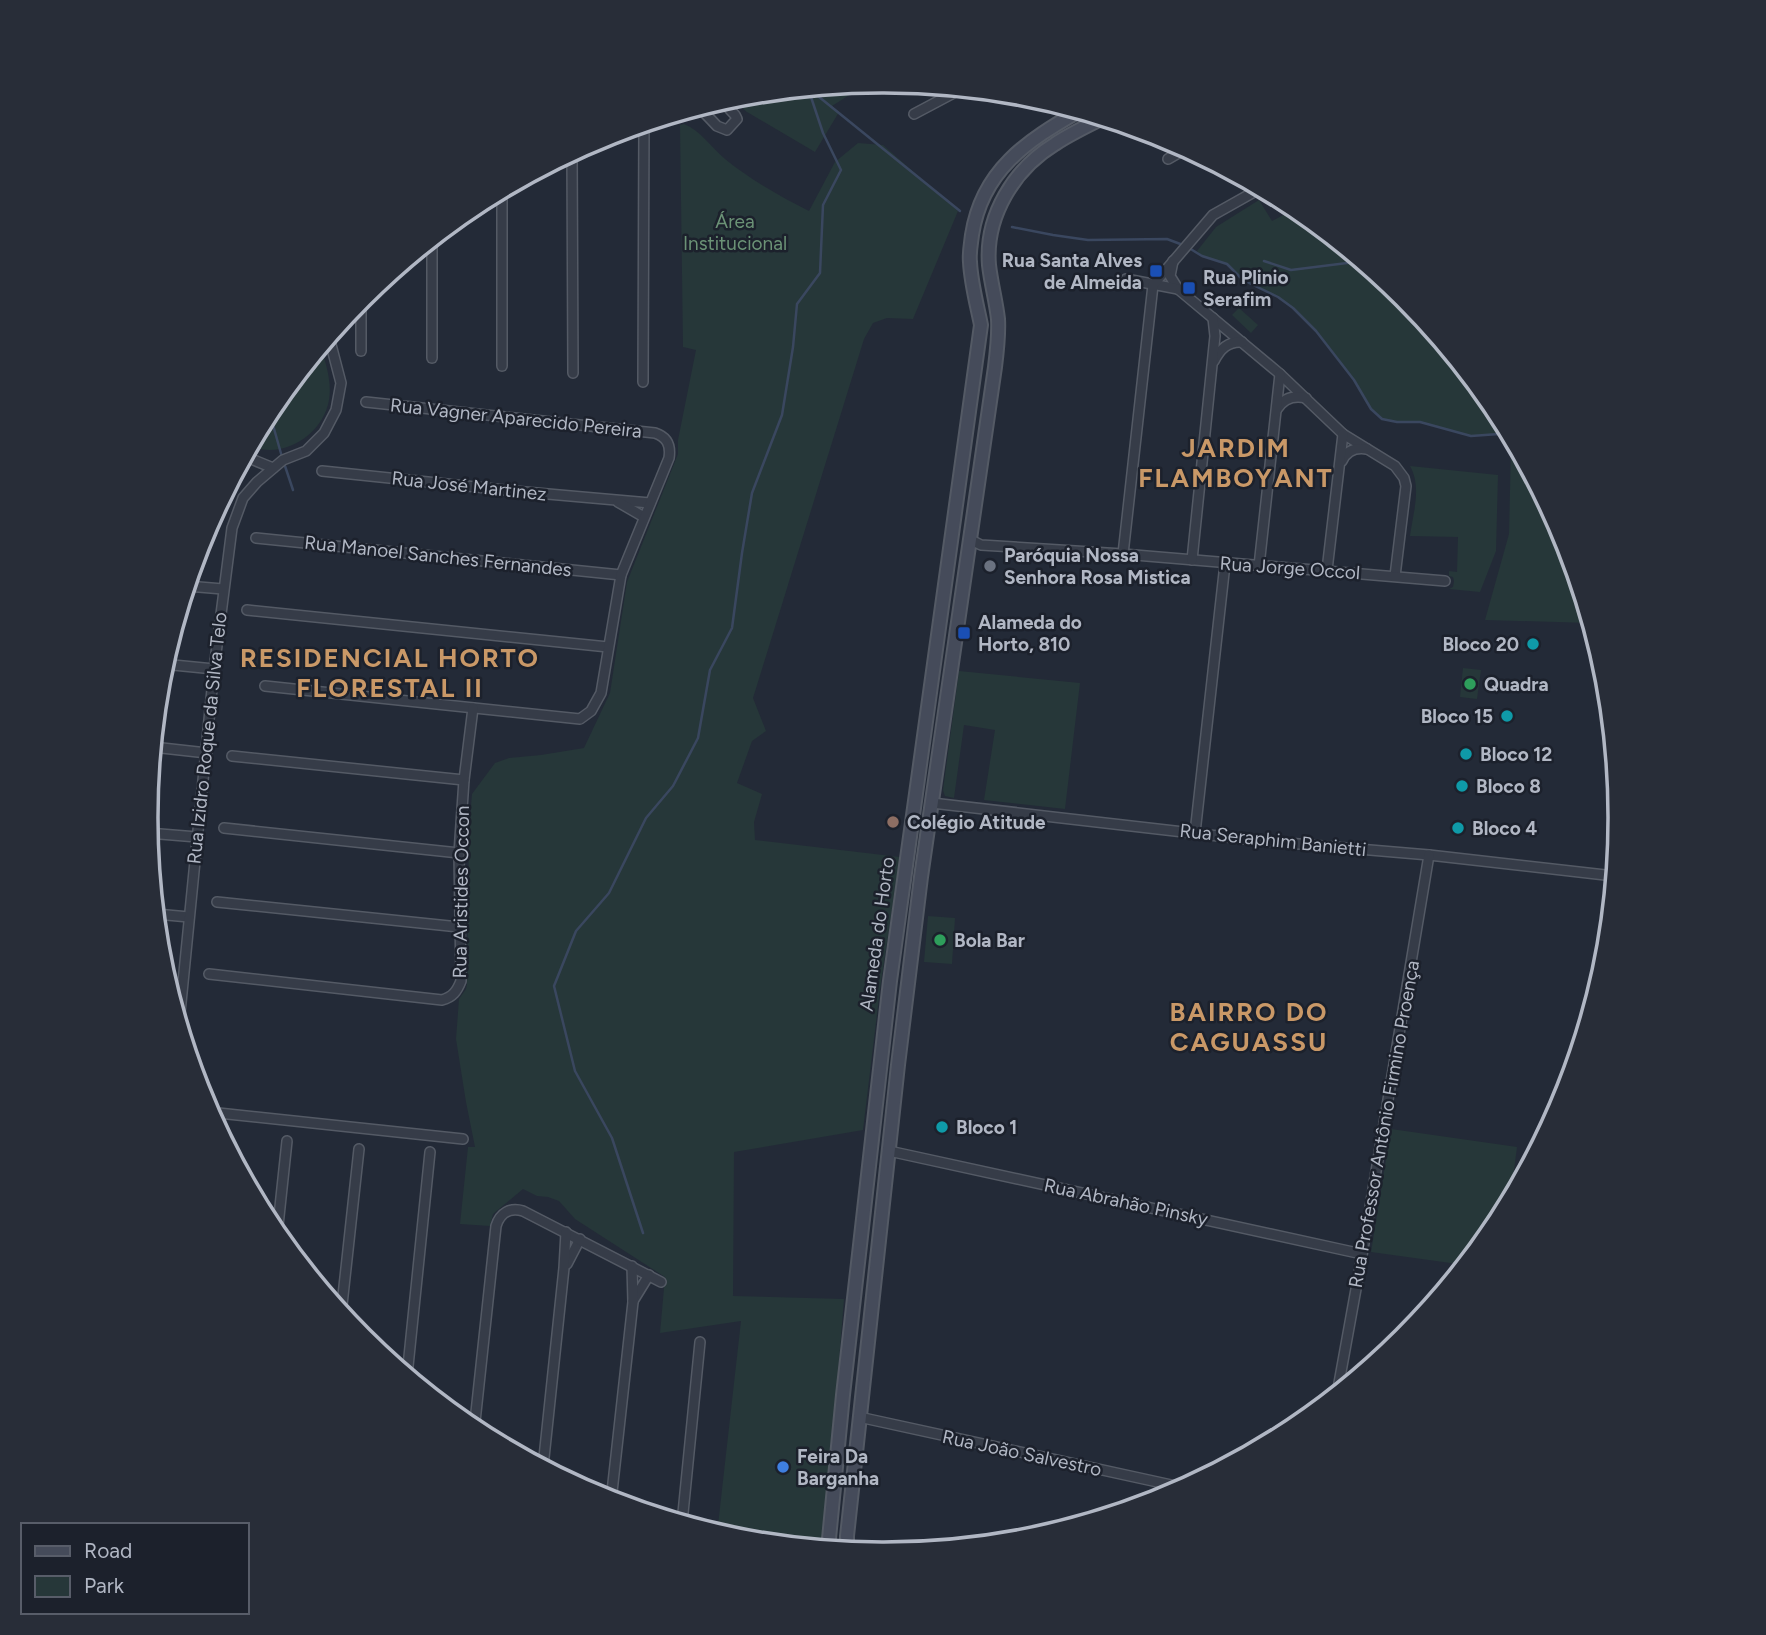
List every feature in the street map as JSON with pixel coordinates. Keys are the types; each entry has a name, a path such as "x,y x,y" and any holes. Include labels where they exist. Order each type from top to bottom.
{"main road":[{"name":"Alameda do Horto","path":"829,1540 844,1381 892,969 981,325 970,261 974,220 993,179 1009,159 1048,129 1069,117"},
{"name":"Alameda do Horto","path":"847,1541 918,899 995,367 998,336 989,265 991,233 998,208 1020,174 1032,161 1054,144 1092,124"},
{"path":"921,763 919,792 926,802 932,803"}],"street":[{"path":"914,114 948,96"},
{"path":"706,115 717,126 727,130 737,120 730,110"},
{"path":"643,382 644,133"},
{"path":"1168,159 1175,155"},
{"path":"572,163 573,373"},
{"path":"1123,554 1153,285 1213,215 1251,194"},
{"path":"502,202 502,366"},
{"path":"432,251 432,358"},
{"path":"1175,258 1170,276 1178,289 1280,374 1343,434 1401,471 1406,486 1395,576"},
{"path":"1126,279 1178,289"},
{"path":"361,316 361,351"},
{"path":"1192,560 1215,330 1213,317"},
{"path":"1211,369 1217,355 1226,345 1242,342"},
{"name":"Rua Izidro Roque da Silva Telo","path":"178,985 189,917 214,669 232,528 243,498 257,482 283,460 306,451 324,433 337,410 341,383 332,348"},
{"path":"1259,566 1280,374"},
{"path":"1276,411 1287,399 1297,396 1306,398"},
{"name":"Rua Vagner Aparecido Pereira","path":"366,402 654,433 666,440 670,452 621,575 600,693 591,711 580,719 473,708"},
{"path":"1327,570 1343,434"},
{"path":"1339,469 1346,453 1358,448 1368,449"},
{"path":"253,460 273,468"},
{"name":"Rua José Martinez","path":"322,471 650,503"},
{"name":"Rua José Martinez","path":"617,501 644,517"},
{"name":"Rua Jorge Occol","path":"970,537 981,545 1445,581"},
{"name":"Rua Manoel Sanches Fernandes","path":"256,538 621,575"},
{"path":"1195,832 1225,564"},
{"path":"196,587 223,589"},
{"path":"247,610 608,647"},
{"path":"175,665 214,669"},
{"path":"265,686 473,708"},
{"name":"Rua Aristides Occon","path":"209,974 443,1000 454,994 460,981 459,853 473,708"},
{"path":"162,748 207,753"},
{"path":"232,756 464,780"},
{"name":"Rua Seraphim Banietti","path":"932,803 1605,875"},
{"path":"224,828 459,853"},
{"path":"159,834 197,837"},
{"name":"Rua Professor Antônio Firmino Proença","path":"1340,1379 1429,855"},
{"path":"217,902 459,927"},
{"path":"164,915 189,917"},
{"path":"222,1113 463,1139"},
{"path":"279,1218 287,1141"},
{"path":"343,1300 359,1149"},
{"name":"Rua Abrahão Pinsky","path":"889,1151 1362,1254"},
{"path":"408,1365 430,1152"},
{"path":"476,1417 496,1226 498,1219 509,1211 517,1209 661,1282"},
{"path":"544,1458 566,1232"},
{"path":"564,1268 580,1239"},
{"path":"612,1489 633,1302 632,1266"},
{"path":"633,1302 649,1275"},
{"path":"683,1514 700,1342"},
{"name":"Rua João Salvestro","path":"859,1418 1167,1484"}],"green space":[{"path":"851,94 832,106 839,112 815,152 741,107 788,99"},
{"name":"Área Institucional","path":"684,124 695,130 745,174 809,211 835,162 858,143 883,145 958,211 913,319 887,318 873,323 864,339 753,698 766,731 752,741 737,783 762,794 754,822 755,840 900,857 863,1130 734,1152 733,1296 844,1299 825,1540 718,1523 741,1321 660,1333 665,1277 575,1219 559,1201 548,1197 537,1196 523,1189 493,1214 490,1226 460,1224 468,1147 475,1147 456,1039 459,999 467,984 472,794 495,763 509,758 584,748 610,693 627,582 678,454 678,440 696,350 683,347 680,125"},
{"path":"1259,200 1272,221 1286,215 1361,273 1395,305 1458,376 1498,434 1471,436 1420,422 1382,419 1371,409 1354,380 1316,331 1293,308 1278,297 1243,280 1227,264 1202,256 1197,251 1216,227"},
{"path":"1239,308 1258,325 1251,333 1232,315"},
{"path":"324,357 330,393 319,424 310,434 288,447 259,448 280,415"},
{"path":"1511,455 1553,540 1581,623 1485,620 1509,534"},
{"path":"1410,466 1498,475 1496,551 1480,592 1449,589 1453,587 1454,581 1453,577 1449,576 1449,571 1457,572 1458,537 1410,536 1416,491"},
{"name":"Quadra","path":"1463,668 1481,670 1477,699 1460,697"},
{"path":"959,671 1080,683 1065,809 984,800 995,730 964,725 954,798 945,796 943,790"},
{"name":"Bola Bar","path":"928,916 955,918 952,964 924,962"},
{"path":"1391,1129 1517,1147 1511,1180 1454,1264 1371,1252"}],"waterway":[{"path":"818,96 960,211"},
{"path":"643,1233 612,1138 575,1071 554,986 576,931 609,893 646,818 673,786 698,738 710,670 732,628 752,493 782,415 797,304 820,273 823,205 841,170 823,133 811,97"},
{"path":"1012,227 1088,240 1167,239 1183,245"},
{"path":"1189,248 1202,256 1227,264 1243,280 1278,297 1293,308 1316,331 1354,380 1371,409 1382,419 1420,422 1471,436 1498,434"},
{"path":"1264,261 1291,270 1348,263"},
{"path":"273,426 282,457"},
{"path":"284,463 293,490"}],"place":[{"name":"Rua Santa Alves de Almeida","path":"1156,271"},
{"name":"Rua Plinio Serafim","path":"1189,288"},
{"name":"Paróquia Nossa Senhora Rosa Mistica","path":"990,566"},
{"name":"Alameda do Horto, 810","path":"964,633"},
{"name":"Bloco 20","path":"1533,644"},
{"name":"Quadra","path":"1470,684"},
{"name":"Bloco 15","path":"1507,716"},
{"name":"Bloco 12","path":"1466,754"},
{"name":"Bloco 8","path":"1462,786"},
{"name":"Colégio Atitude","path":"893,822"},
{"name":"Bloco 4","path":"1458,828"},
{"name":"Bola Bar","path":"940,940"},
{"name":"Bloco 1","path":"942,1127"},
{"name":"Feira Da Barganha","path":"783,1467"}],"district":[{"name":"JARDIM FLAMBOYANT","path":"1236,463"},
{"name":"RESIDENCIAL HORTO FLORESTAL II","path":"390,673"},
{"name":"BAIRRO DO CAGUASSU","path":"1249,1027"}]}
